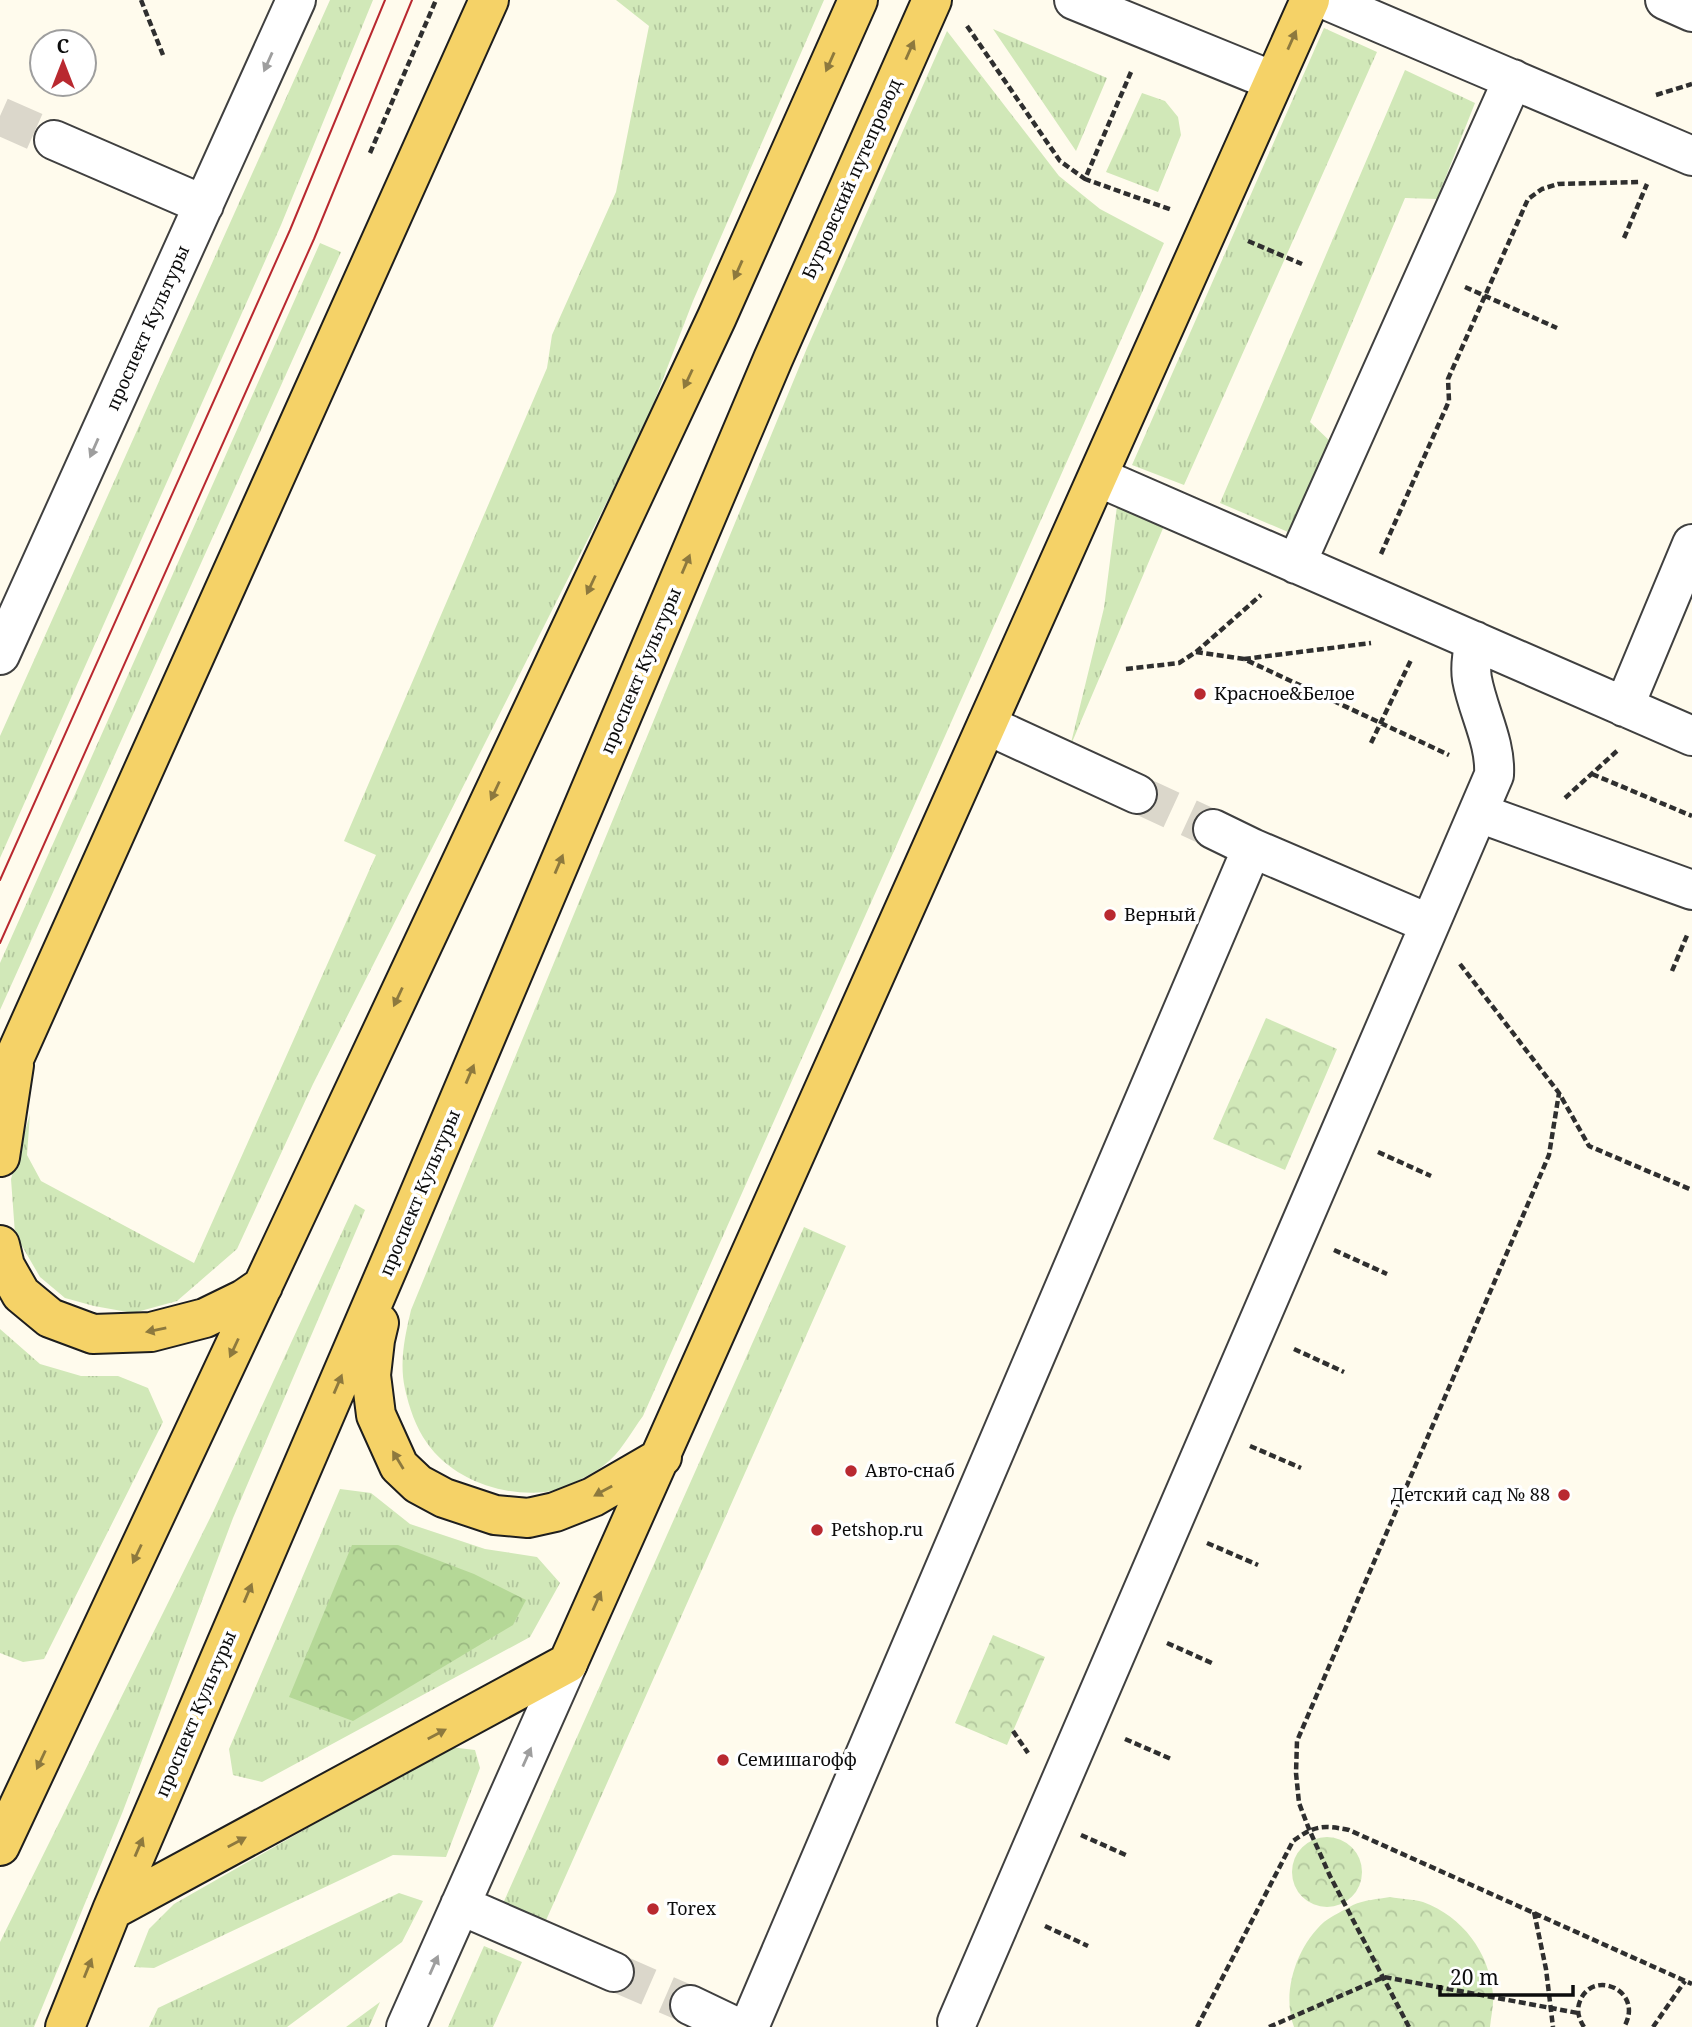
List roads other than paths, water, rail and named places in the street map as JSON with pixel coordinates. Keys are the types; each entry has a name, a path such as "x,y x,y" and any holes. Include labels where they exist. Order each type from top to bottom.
{"main road":[{"path":"0,1090 489,0"},
{"path":"5,1836 717,317 858,0"},
{"name":"Бугровский путепровод","path":"773,359 932,0"},
{"path":"112,1910 569,1663 1310,0"},
{"name":"проспект Культуры","path":"65,2027 112,1910 396,1249 773,359"},
{"path":"0,1157 16,1053"},
{"path":"0,1245 5,1266 20,1294 50,1318 93,1334 151,1332 205,1318 244,1299 263,1286"},
{"path":"396,1249 375,1340 371,1375 376,1415 399,1466 418,1484 468,1507 495,1515 528,1518 555,1512 593,1497 662,1457"},
{"path":"0,1785 5,1836"}],"street":[{"name":"проспект Культуры","path":"0,655 296,0"},
{"path":"1074,0 1273,81"},
{"path":"1326,0 1692,156"},
{"path":"1665,0 1692,12"},
{"path":"1296,564 1513,79"},
{"path":"54,139 204,205"},
{"path":"1098,477 1692,736"},
{"path":"1639,713 1692,544"},
{"path":"959,2025 1086,1721 1494,775 1495,760 1472,678 1475,641"},
{"path":"987,725 1137,794"},
{"path":"1479,813 1692,890"},
{"path":"1213,829 1430,924"},
{"path":"749,2027 1252,848"},
{"path":"406,2027 569,1663"},
{"path":"460,1905 614,1972"},
{"path":"690,2005 736,2027"}],"tunnel":[{"path":"0,116 54,140"},
{"path":"1137,794 1213,829"},
{"path":"614,1972 690,2005"}],"tram line":[{"path":"0,880 290,230 385,0"},
{"path":"0,943 314,239 412,0"}],"place":[{"name":"Красное&Белое","path":"1200,694"},
{"name":"Верный","path":"1110,915"},
{"name":"Авто-снаб","path":"851,1471"},
{"name":"Детский сад № 88","path":"1564,1495"},
{"name":"Petshop.ru","path":"817,1530"},
{"name":"Семишагофф","path":"723,1760"},
{"name":"Torex","path":"653,1909"}]}
